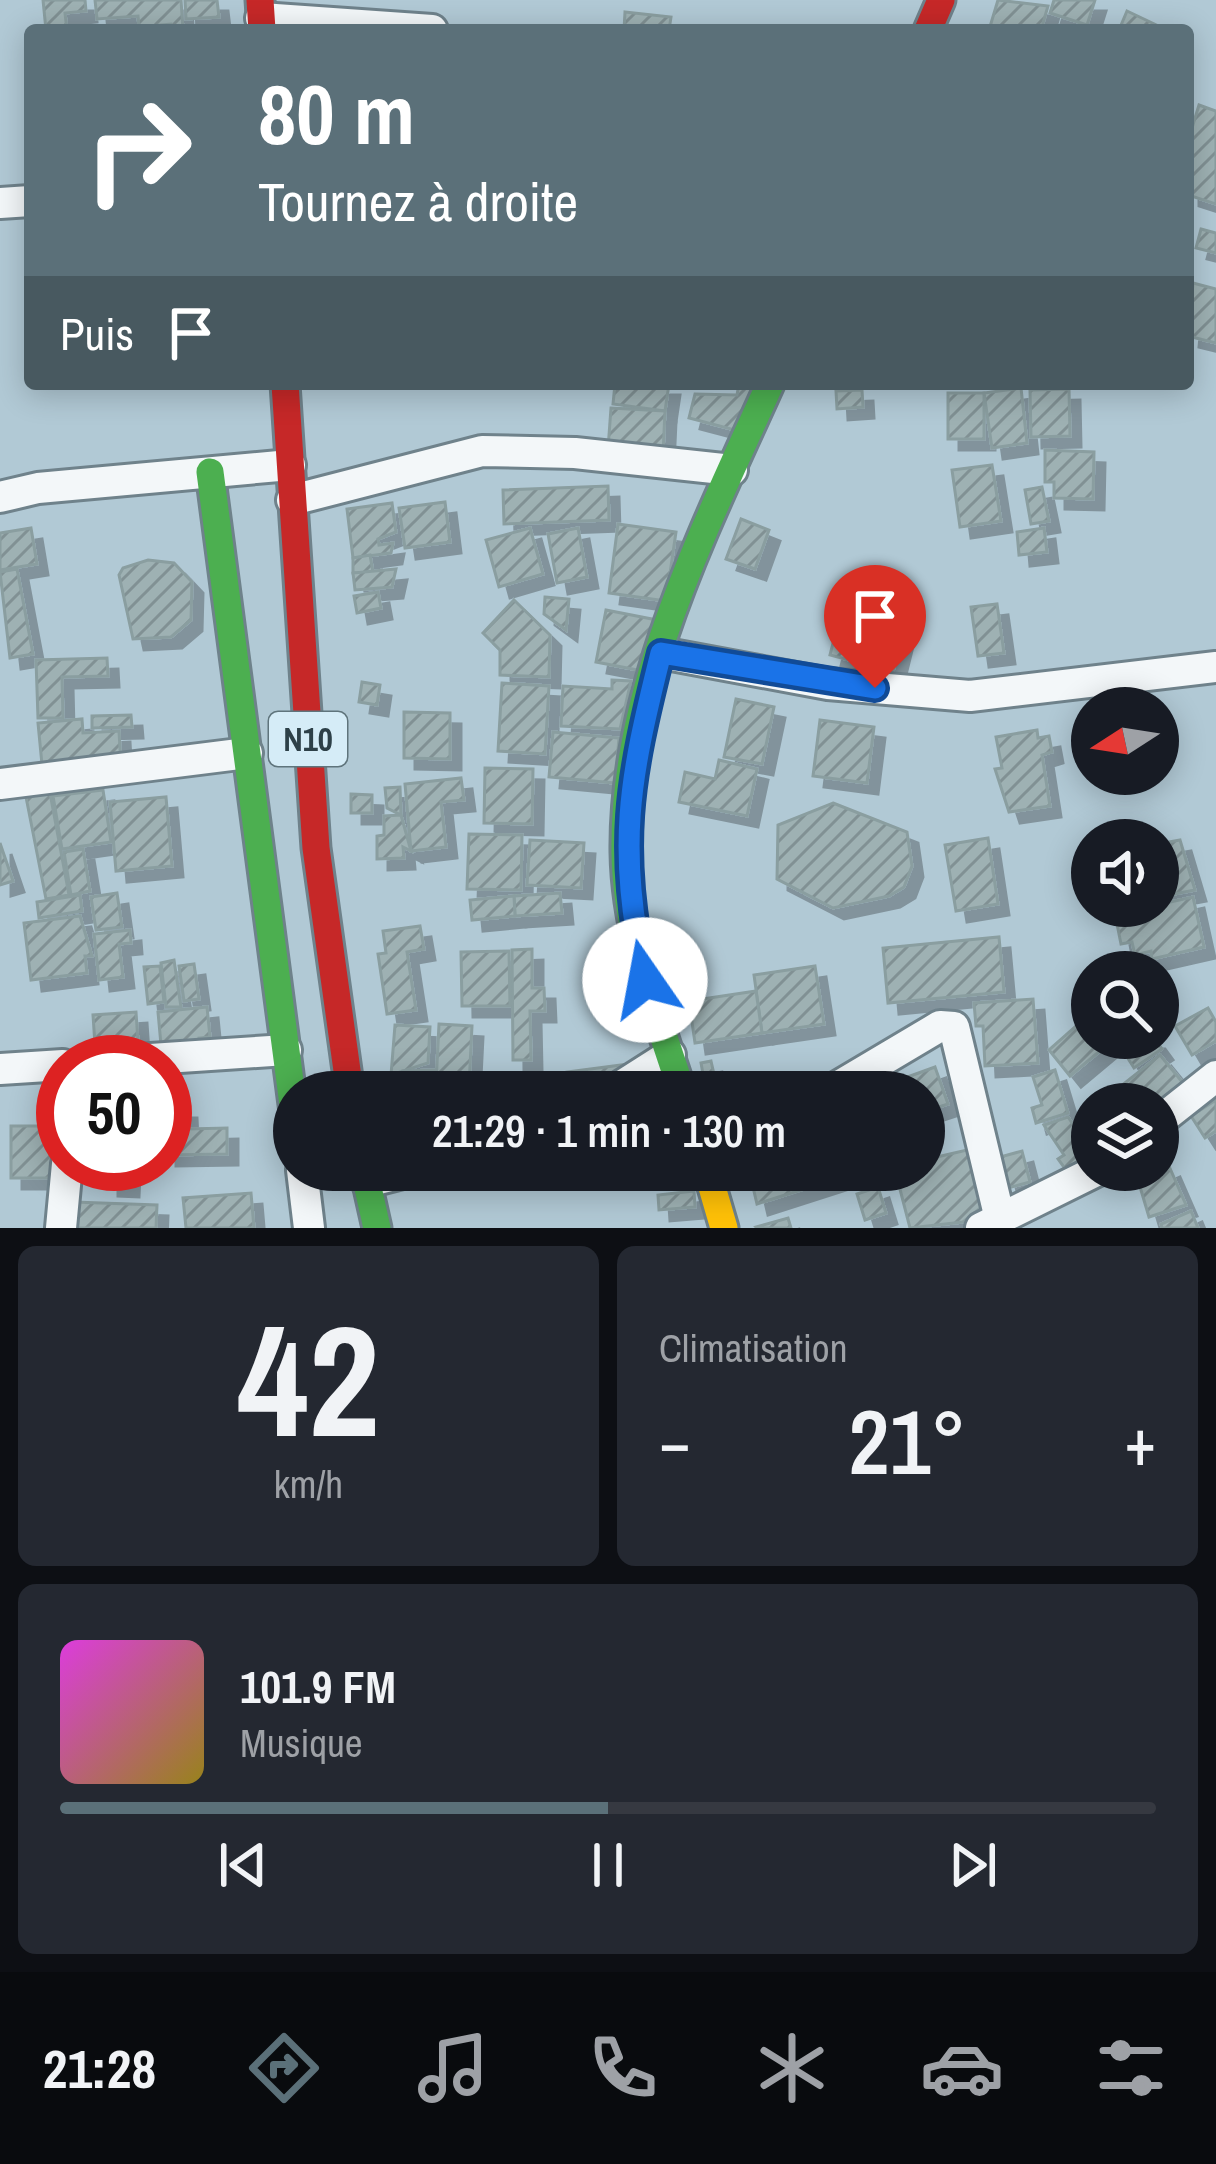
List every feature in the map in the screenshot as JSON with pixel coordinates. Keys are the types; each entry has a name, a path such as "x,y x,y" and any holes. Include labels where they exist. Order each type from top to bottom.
{"main road":[{"name":"N10","path":"285,390 316,848 347,1071"},
{"path":"675,1071 640,958 625,850 630,776 661,653 767,390"},
{"path":"210,472 289,1071"},
{"path":"368,1191 377,1228"},
{"path":"713,1191 724,1228"}],"street":[{"path":"261,16 359,24"},
{"path":"292,500 482,452 574,453 732,470"},
{"path":"0,496 290,465"},
{"path":"661,653 828,684 970,696 1216,667"},
{"path":"0,784 247,752"},
{"path":"864,1071 940,1025 954,1027 990,1224 1071,1184"},
{"path":"192,1056 286,1050"},
{"path":"645,1071 670,1055"},
{"path":"0,1069 36,1067"},
{"path":"1179,1105 1216,1076"},
{"path":"61,1228 64,1191"},
{"path":"305,1191 309,1228"}],"building":[{"path":"43,0 85,0 86,11 65,13 66,24 45,24"},
{"path":"95,0 181,0 183,24 139,24 138,16 97,19"},
{"path":"185,0 217,0 219,17 186,19"},
{"path":"998,0 1048,6 1043,24 991,24"},
{"path":"1054,0 1095,0 1087,24 1050,13"},
{"path":"1127,11 1154,24 1122,24"},
{"path":"625,12 671,17 670,24 624,24"},
{"path":"1199,105 1216,111 1216,204 1194,197 1194,121"},
{"path":"1201,229 1216,233 1216,253 1196,248"},
{"path":"1194,283 1216,289 1216,343 1194,338"},
{"path":"614,390 668,390 665,411 613,404"},
{"path":"738,390 757,390 746,433 689,418 695,394 737,395"},
{"path":"862,390 863,407 837,409 836,391"},
{"path":"1021,390 1027,443 992,448 984,393"},
{"path":"1030,390 1069,390 1070,436 1031,437"},
{"path":"948,393 984,393 984,439 948,439"},
{"path":"611,408 665,411 663,454 608,449"},
{"path":"1045,450 1094,452 1093,499 1054,498 1054,482 1045,482"},
{"path":"992,465 1001,521 960,527 952,470"},
{"path":"608,486 609,520 504,524 503,490"},
{"path":"1042,487 1049,521 1031,524 1025,490"},
{"path":"445,502 450,542 405,548 399,508"},
{"path":"392,503 396,532 378,539 379,545 393,543 391,553 353,558 347,509"},
{"path":"741,519 769,530 755,569 726,559"},
{"path":"618,524 676,532 666,601 609,593"},
{"path":"31,528 37,564 0,570 0,533"},
{"path":"530,528 543,574 499,587 486,540"},
{"path":"578,528 587,577 557,583 548,534"},
{"path":"1044,528 1047,552 1019,555 1017,532"},
{"path":"370,555 373,572 353,573 353,558"},
{"path":"148,560 174,563 192,582 191,620 171,637 133,639 119,575 123,568"},
{"path":"17,569 33,654 10,658 0,572"},
{"path":"396,569 392,587 355,590 353,573"},
{"path":"847,588 910,603 893,672 830,655"},
{"path":"378,592 381,608 357,613 354,596"},
{"path":"545,597 569,599 566,630 544,614"},
{"path":"514,600 550,635 549,677 500,675 500,650 483,633"},
{"path":"997,604 1004,653 978,656 971,607"},
{"path":"606,610 657,620 648,672 596,662"},
{"path":"107,658 108,676 62,677 63,718 38,718 36,660"},
{"path":"612,680 631,681 620,729 561,726 563,686 612,689"},
{"path":"362,682 380,685 377,705 359,702"},
{"path":"502,683 549,686 545,754 498,751"},
{"path":"736,699 774,707 762,764 724,757"},
{"path":"404,712 450,713 450,759 404,758"},
{"path":"131,715 132,727 92,728 92,716"},
{"path":"82,719 83,733 119,731 121,766 43,775 38,723"},
{"path":"820,720 874,727 867,783 813,776"},
{"path":"1037,730 1038,738 1049,736 1052,752 1042,755 1050,806 1009,812 995,769 1002,768 996,737"},
{"path":"553,732 619,738 615,783 549,777"},
{"path":"719,760 757,769 747,816 679,802 685,772 715,779"},
{"path":"485,768 533,769 532,824 484,823"},
{"path":"461,778 464,800 441,802 446,847 411,851 405,784"},
{"path":"400,787 401,815 387,808 385,788"},
{"path":"103,790 111,842 62,849 53,796"},
{"path":"50,793 69,895 46,899 26,797"},
{"path":"351,794 372,795 372,813 351,813"},
{"path":"166,797 172,866 116,871 110,802"},
{"path":"833,803 907,832 912,866 904,887 889,896 833,908 777,879 778,825"},
{"path":"401,815 411,851 403,847 404,858 377,859 377,836 384,835 384,816"},
{"path":"469,834 522,835 521,890 467,889"},
{"path":"988,838 998,904 956,911 945,845"},
{"path":"530,840 584,843 581,888 527,885"},
{"path":"1179,840 1195,890 1179,893"},
{"path":"0,843 13,881 0,885"},
{"path":"83,849 90,891 71,895 64,852"},
{"path":"117,893 122,927 96,930 91,897"},
{"path":"560,893 562,913 515,916 514,896"},
{"path":"80,895 82,911 39,918 37,902"},
{"path":"514,896 515,916 472,920 470,900"},
{"path":"1193,897 1204,947 1179,953 1134,951 1132,942 1121,944 1118,927 1179,927 1179,900"},
{"path":"80,916 92,956 85,956 87,973 31,980 24,923"},
{"path":"420,926 424,949 407,952 416,1010 387,1014 378,954 386,953 383,931"},
{"path":"130,930 131,943 119,944 123,977 99,980 94,934"},
{"path":"999,937 1004,992 888,1003 883,948"},
{"path":"532,949 532,988 544,988 545,1011 530,1011 531,1060 513,1060 512,950"},
{"path":"509,951 510,1006 462,1006 461,952"},
{"path":"174,960 181,1007 166,1007 161,963"},
{"path":"194,964 199,999 184,1001 179,966"},
{"path":"160,966 164,1002 148,1004 144,967"},
{"path":"815,966 824,1024 762,1033 754,975"},
{"path":"756,991 762,1033 695,1043 689,1001"},
{"path":"1033,999 1038,1063 985,1066 983,1026 976,1026 974,1003"},
{"path":"207,1007 210,1037 199,1038 200,1054 192,1054 192,1035 160,1035 158,1012"},
{"path":"1208,1008 1216,1022 1216,1041 1192,1055 1179,1024"},
{"path":"136,1012 138,1035 94,1035 93,1015"},
{"path":"439,1024 472,1026 470,1071 437,1071"},
{"path":"395,1025 430,1027 428,1063 391,1071"},
{"path":"1071,1031 1071,1059 1090,1059 1070,1076 1049,1050"},
{"path":"1155,1059 1163,1059 1188,1089 1179,1094 1179,1083 1125,1083"},
{"path":"711,1061 713,1071 702,1071 701,1063"},
{"path":"629,1064 630,1071 575,1071"},
{"path":"1055,1070 1068,1113 1036,1123 1032,1108 1042,1105 1033,1077"},
{"path":"1216,1100 1216,1131 1205,1138 1191,1116"},
{"path":"1068,1117 1071,1121 1071,1177 1058,1159 1064,1155 1044,1125"},
{"path":"11,1126 36,1126 36,1178 11,1178"},
{"path":"227,1128 227,1154 192,1155 192,1129"},
{"path":"967,1150 983,1206 963,1222 910,1228 900,1191 945,1191 945,1155"},
{"path":"1022,1151 1030,1182 1008,1188 1000,1157"},
{"path":"1179,1189 1186,1205 1149,1217 1141,1191"},
{"path":"694,1191 695,1207 659,1210 658,1195"},
{"path":"754,1191 798,1191 757,1204"},
{"path":"879,1191 886,1213 865,1220 857,1194"},
{"path":"251,1193 254,1228 186,1228 183,1198"},
{"path":"73,1202 157,1205 156,1228 72,1228"},
{"path":"1191,1211 1198,1228 1162,1228 1161,1224"},
{"path":"788,1218 791,1228 756,1227"}],"traffic: fast":[{"path":"675,1071 644,974 631,913 625,852 628,791 638,730 672,612 767,390"},
{"path":"210,472 289,1071"},
{"path":"369,1191 377,1228"}],"traffic: slow":[{"path":"713,1191 724,1228"}],"traffic: jam":[{"path":"260,0 262,24"},
{"path":"931,24 941,0"},
{"path":"285,390 316,848 347,1071"}],"route":[{"path":"645,980 631,914 625,850 630,776 661,653 828,684 875,688"}]}
